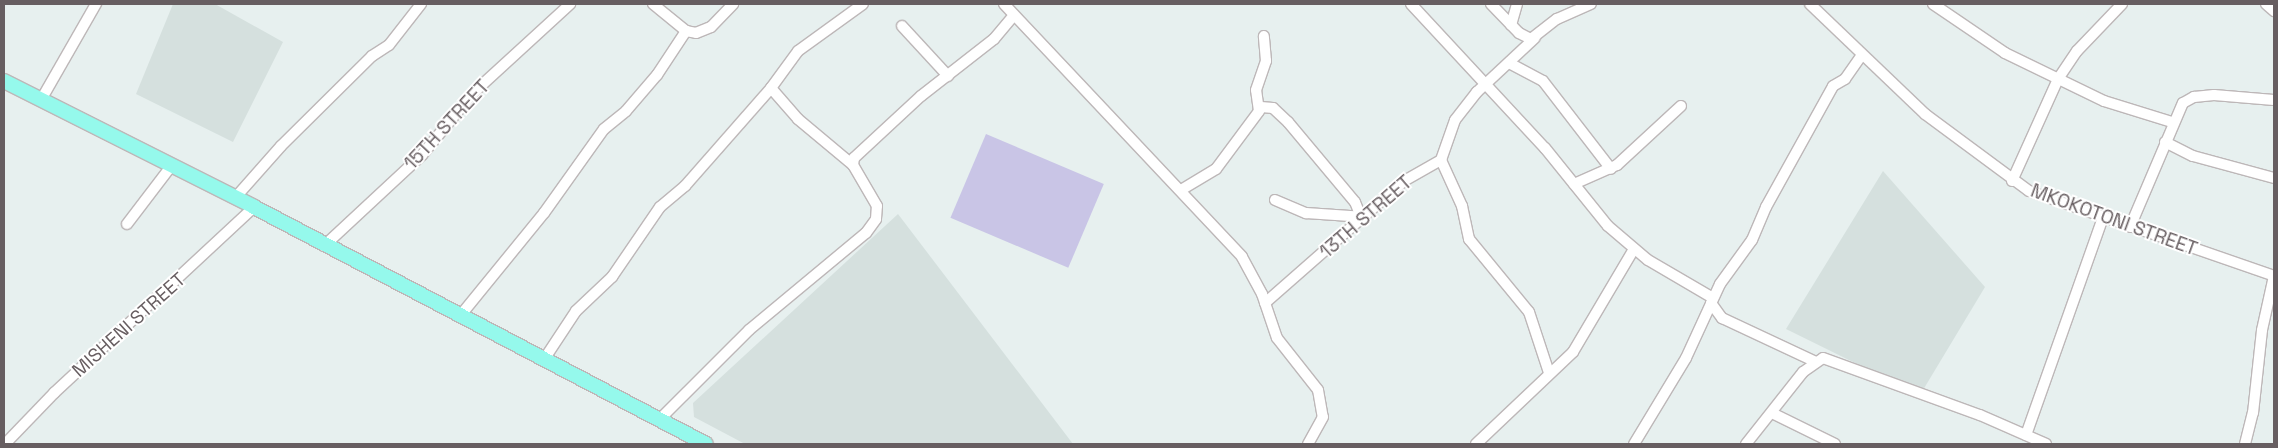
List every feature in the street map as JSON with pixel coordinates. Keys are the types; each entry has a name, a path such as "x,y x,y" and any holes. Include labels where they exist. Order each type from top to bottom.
{"highway":[{"path":"4,81 254,207 324,246 545,358 706,444"}],"street":[{"path":"41,100 96,4"},
{"path":"235,198 281,146 372,56 389,45 421,4"},
{"name":"15TH STREET","path":"324,246 422,155 473,93 570,4"},
{"path":"653,4 686,31 696,33 711,27 733,4"},
{"path":"545,358 576,311 612,277 660,207 685,186 771,88 798,51 863,4"},
{"path":"1004,4 1119,130 1181,190 1242,257 1266,303 1277,338 1318,390 1323,417 1308,444"},
{"path":"1411,4 1574,184 1602,219 1634,249 1712,301 1722,318 1814,361 1829,359 2046,444"},
{"path":"1491,4 1525,38 1535,38"},
{"path":"1511,25 1517,4"},
{"path":"1549,373 1529,312 1469,239 1462,206 1441,160 1452,125 1485,84 1511,64 1535,38 1557,20 1591,4"},
{"name":"MKOKOTONI STREET","path":"1810,4 1925,114 2012,181 2048,201 2274,276"},
{"path":"1933,4 1995,47 2058,79 2104,101 2172,122"},
{"path":"2012,181 2058,79 2077,51 2122,4"},
{"path":"2266,4 2274,11"},
{"path":"853,165 860,151 994,39 1014,14"},
{"path":"902,26 948,76"},
{"path":"460,316 544,214 604,129 626,111 657,76 686,31"},
{"path":"1181,190 1216,169 1245,134 1261,107 1256,90 1266,62 1264,36"},
{"path":"1634,444 1686,358 1712,301 1752,240 1766,207 1832,86 1845,79 1862,55"},
{"path":"1511,64 1543,81 1611,169"},
{"path":"659,420 728,348 870,228 877,206 853,165 798,119 771,88"},
{"path":"2130,228 2172,122 2183,103 2194,97 2274,100"},
{"path":"1574,184 1611,169 1681,106"},
{"path":"1261,107 1273,108 1288,122 1355,202 1363,217"},
{"path":"2165,142 2204,159 2274,178"},
{"name":"13TH STREET","path":"1266,303 1411,176 1441,160"},
{"path":"127,224 172,165"},
{"path":"1275,200 1306,214 1363,217"},
{"name":"MISHENI STREET","path":"5,444 54,393 254,207"},
{"path":"2026,435 2103,218"},
{"path":"1476,444 1584,337 1614,278 1634,249"},
{"path":"2244,444 2253,413 2262,330 2274,276"},
{"path":"1746,444 1774,414 1814,361"},
{"path":"1774,414 1835,444"}],"shaded area":[{"path":"173,4 215,4 283,42 233,142 136,94"},
{"path":"986,134 1104,184 1068,268 950,218"},
{"path":"1883,171 1985,287 1920,395 1786,329"},
{"path":"898,214 1073,444 745,444 694,417 693,403"}]}
